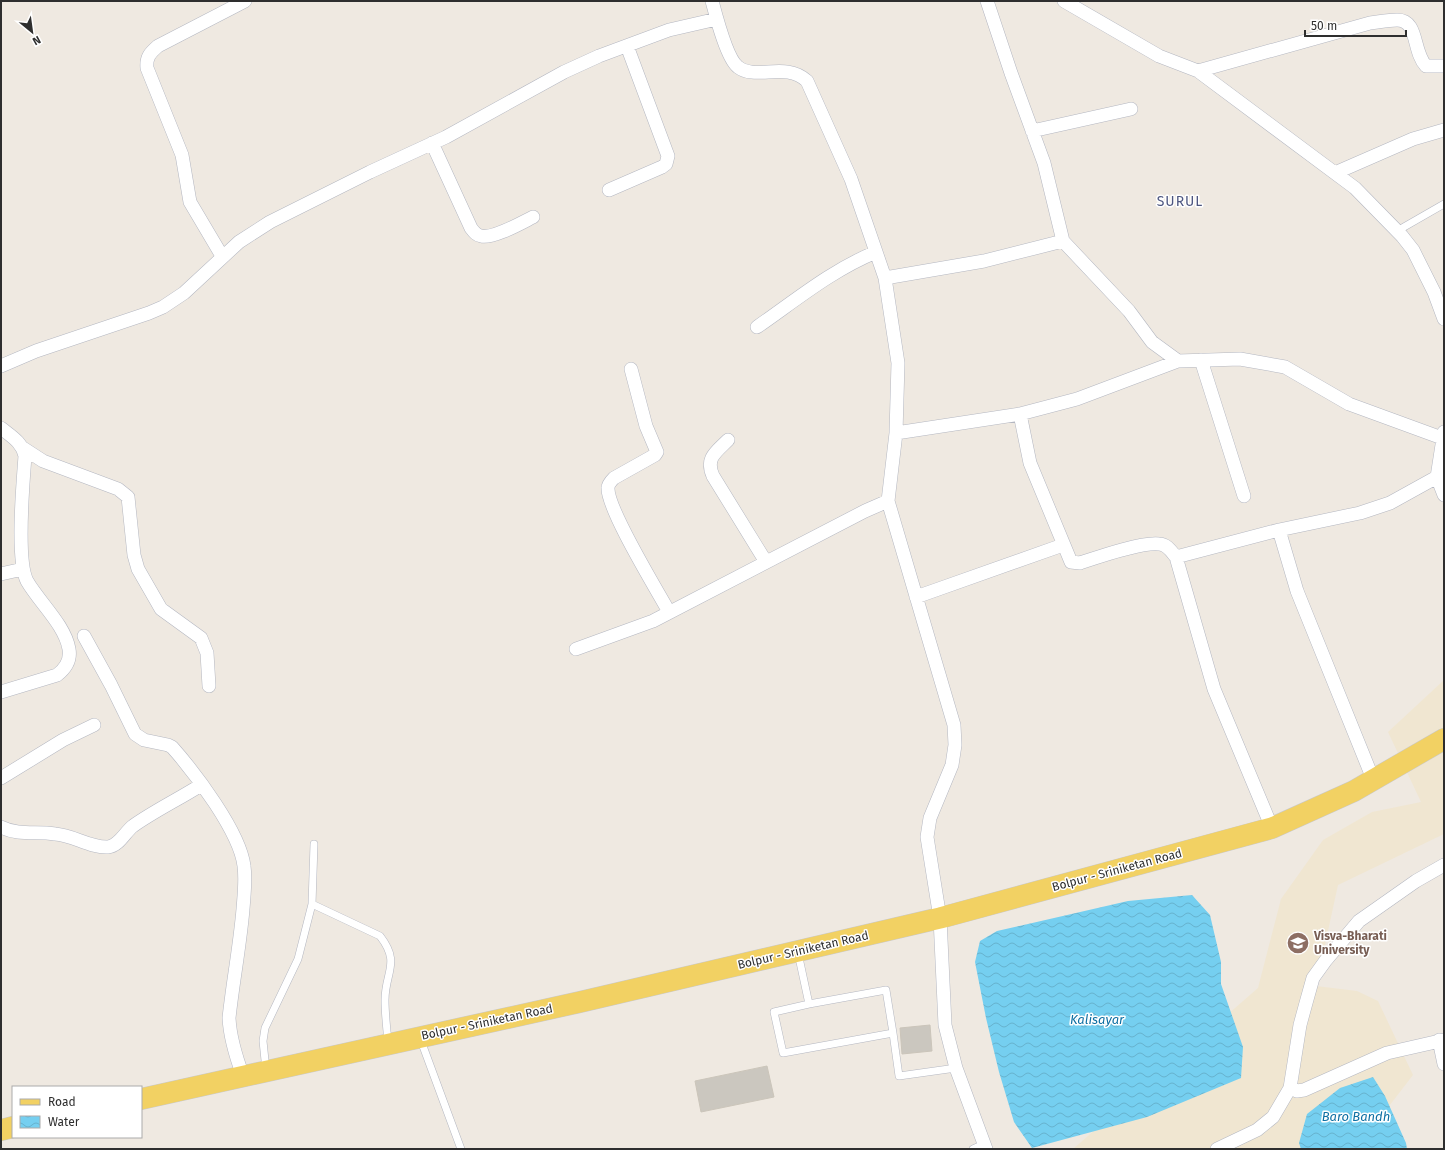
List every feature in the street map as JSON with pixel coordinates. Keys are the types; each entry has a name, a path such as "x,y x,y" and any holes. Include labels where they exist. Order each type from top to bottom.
{"main road":[{"name":"Bolpur - Sriniketan Road","path":"142,1099 266,1070 580,1002 940,918 1272,828 1354,791 1444,739"},
{"path":"1,1130 12,1127"}],"street":[{"path":"222,256 190,202 182,155 147,68 146,61 148,55 158,46 245,1"},
{"path":"712,1 730,55 738,68 751,72 794,73 806,81 839,150 885,278 898,363 896,433 888,501 954,725 955,745 952,765 930,818 927,838 940,918 945,1025 956,1068 981,1147"},
{"path":"987,1 1044,163 1063,241 1129,311 1152,342 1178,361"},
{"path":"1064,1 1158,56 1198,71 1355,188 1398,232 1413,250 1434,292 1444,319"},
{"path":"1,366 36,351 163,307 195,284 222,256 248,236 270,222 370,172 468,126 564,72 669,30 717,19"},
{"path":"1198,71 1370,23 1398,20 1407,22 1412,27 1416,49 1423,63 1426,66 1444,66"},
{"path":"609,190 662,167 668,159 627,46"},
{"path":"1032,131 1131,110"},
{"path":"1335,173 1413,139 1444,130"},
{"path":"432,143 471,228 475,233 480,236 492,235 533,217"},
{"path":"885,278 984,261 1063,241"},
{"path":"757,327 818,283 853,261 876,252"},
{"path":"896,433 1020,414 1077,399 1178,361 1240,359 1285,366 1349,404 1443,435 1437,477 1444,495"},
{"path":"1201,360 1244,496"},
{"path":"631,369 646,426 657,452 655,455 614,478 610,482 608,489 619,522 669,612"},
{"path":"1020,414 1030,463 1071,562 1077,564 1135,547 1159,544 1167,546 1176,556 1214,689 1272,828"},
{"path":"1,428 23,448 43,461 118,489 128,497 134,555 138,569 161,609 201,638 207,653 209,686"},
{"path":"728,440 714,454 709,468 766,562"},
{"path":"1,692 58,675 64,670 69,662 69,649 65,636 35,593 27,580 23,569 22,550 25,456 23,448"},
{"path":"1176,556 1279,530 1360,513 1390,503 1437,477"},
{"path":"576,649 652,621 888,501"},
{"path":"1279,530 1297,591 1373,780"},
{"path":"916,596 1063,545"},
{"path":"1,574 23,569"},
{"path":"84,636 111,685 135,734 144,740 168,744 172,747 201,785 232,832 244,865 245,884 242,925 229,1018 234,1050 243,1076"},
{"path":"1,778 62,740 94,725"},
{"path":"1,827 20,834 54,833 72,837 94,845 110,846 120,840 134,826 201,785"},
{"path":"1217,1149 1257,1130 1273,1117 1290,1088 1300,1025 1313,978 1326,960 1359,921 1416,881 1444,865"},
{"path":"1290,1088 1298,1091 1304,1090 1388,1052 1441,1040 1444,1064"}],"lane":[{"path":"1398,232 1444,204"},
{"path":"266,1070 263,1042 265,1028 298,960 312,904 314,844"},
{"path":"312,904 380,936 386,944 392,959 385,999 388,1044"},
{"path":"797,951 809,1004"},
{"path":"893,1033 783,1053 774,1012 886,990 893,1033 899,1076 956,1068"},
{"path":"420,1037 461,1149"}],"shaded area":[{"name":"Visva-Bharati University","path":"1444,680 1444,834 1338,885 1316,986 1357,991 1378,1001 1413,1075 1356,1149 1073,1149 1258,988 1281,899 1323,840 1372,812 1421,802 1388,732"}],"water":[{"name":"Kalisayar","path":"1192,895 1210,915 1221,962 1221,984 1243,1047 1241,1078 1147,1117 1032,1148 1014,1122 999,1072 975,962 980,941 997,931 1128,901"},
{"name":"Baro Bandh","path":"1373,1077 1385,1096 1406,1143 1407,1149 1301,1149 1299,1143 1307,1114 1340,1088"}],"building":[{"path":"930,1025 932,1051 902,1054 900,1028"},
{"path":"767,1066 774,1097 701,1112 695,1081"}],"place":[{"name":"Visva-Bharati University","path":"1298,943"}],"district":[{"name":"SURUL","path":"1180,201"}]}
